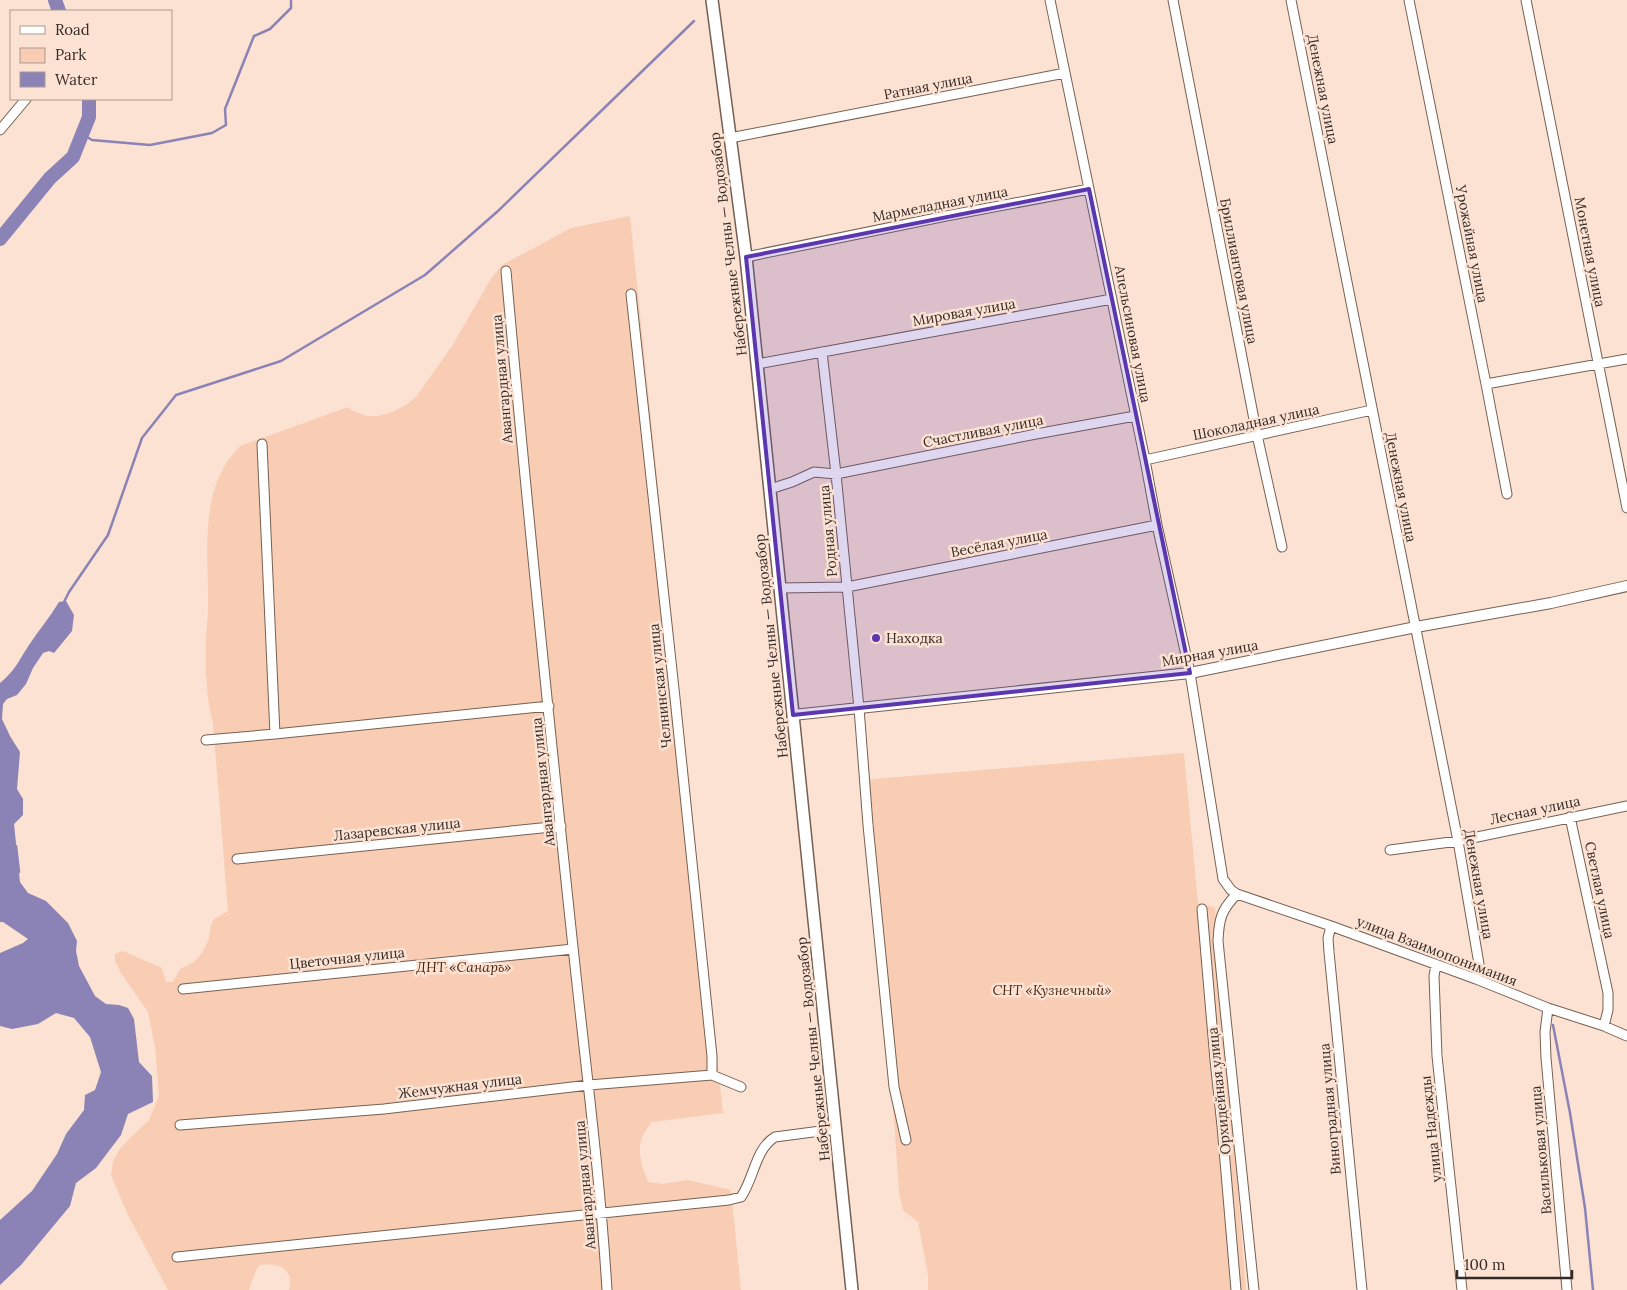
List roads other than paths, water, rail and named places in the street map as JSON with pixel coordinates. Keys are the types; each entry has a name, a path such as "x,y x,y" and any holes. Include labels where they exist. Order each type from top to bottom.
{"main road":[{"name":"Набережные Челны — Водозабор","path":"712,0 746,258 852,1290"}],"street":[{"name":"Апельсиновая улица","path":"1050,0 1157,525 1190,673 1222,880 1237,894"},
{"name":"Бриллиантовая улица","path":"1172,0 1257,435 1282,547"},
{"name":"Денежная улица","path":"1291,0 1458,840 1479,964 1476,979"},
{"name":"Урожайная улица","path":"1409,0 1507,494"},
{"name":"Монетная улица","path":"1526,0 1627,508"},
{"name":"Ратная улица","path":"730,138 1065,73"},
{"path":"0,130 25,100"},
{"name":"Мармеладная улица","path":"746,258 937,218 1089,189"},
{"name":"Авангардная улица","path":"506,271 520,430 602,1212 607,1290"},
{"name":"Челнинская улица","path":"631,294 674,688 712,1056 712,1074"},
{"name":"Мировая улица","path":"757,364 1112,298"},
{"name":"Родная улица","path":"822,352 859,708 868,825 893,1078 906,1140"},
{"path":"1486,384 1627,359"},
{"name":"Шоколадная улица","path":"1145,460 1372,410"},
{"name":"Счастливая улица","path":"770,489 814,472 836,474 1135,416"},
{"path":"262,444 275,734"},
{"name":"Весёлая улица","path":"780,588 847,587 1157,525"},
{"name":"Мирная улица","path":"793,715 1190,673 1416,627 1551,603 1627,586"},
{"path":"206,740 549,706"},
{"name":"Лесная улица","path":"1390,850 1458,840 1627,806"},
{"name":"Светлая улица","path":"1570,817 1608,993 1608,1010 1604,1026"},
{"name":"Лазаревская улица","path":"237,859 561,826"},
{"name":"улица Взаимопонимания","path":"1237,894 1331,926 1627,1036"},
{"name":"Орхидейная улица","path":"1237,894 1226,906 1221,918 1218,941 1254,1290"},
{"path":"1202,909 1236,1290"},
{"name":"Виноградная улица","path":"1331,926 1328,938 1329,952 1362,1290"},
{"name":"Цветочная улица","path":"183,989 573,949"},
{"name":"улица Надежды","path":"1436,965 1434,976 1437,1056 1462,1290"},
{"name":"Васильковая улица","path":"1548,1008 1545,1032 1546,1058 1567,1290"},
{"name":"Жемчужная улица","path":"180,1125 384,1109 589,1085 712,1074 741,1087"},
{"path":"177,1257 723,1201 741,1197 747,1189 761,1153 769,1141 775,1137 836,1128"}],"water":[{"path":"66,601 74,615 72,631 54,653 49,651 43,653 33,668 26,684 17,695 7,699 3,704 2,719 20,752 17,789 23,799 23,815 14,824 20,882 28,893 46,901 68,923 77,941 76,951 79,966 95,996 106,1004 128,1008 134,1019 139,1062 152,1076 153,1102 128,1114 121,1135 96,1168 76,1183 70,1206 21,1265 0,1285 0,1220 32,1191 57,1154 66,1134 84,1110 85,1095 95,1090 101,1072 90,1037 74,1018 56,1013 38,1024 12,1029 0,1026 0,953 28,939 3,922 0,922 0,683 13,670 59,602"}],"waterway":[{"path":"55,0 59,10"},
{"path":"82,134 92,140 150,145 212,133 226,125 225,109 254,36 270,29 291,8 291,0"},
{"path":"63,604 69,592 108,535 142,438 176,395 281,361 425,275 498,211 694,21"},
{"path":"0,239 50,178 73,157 89,117 89,100"},
{"path":"16,846 19,872"},
{"path":"1553,1025 1570,1113 1585,1208 1593,1290"}],"place":[{"name":"Находка","path":"876,638"}],"park label":[{"name":"ДНТ «Санаръ»","path":"464,967"},
{"name":"СНТ «Кузнечный»","path":"1052,990"}]}
